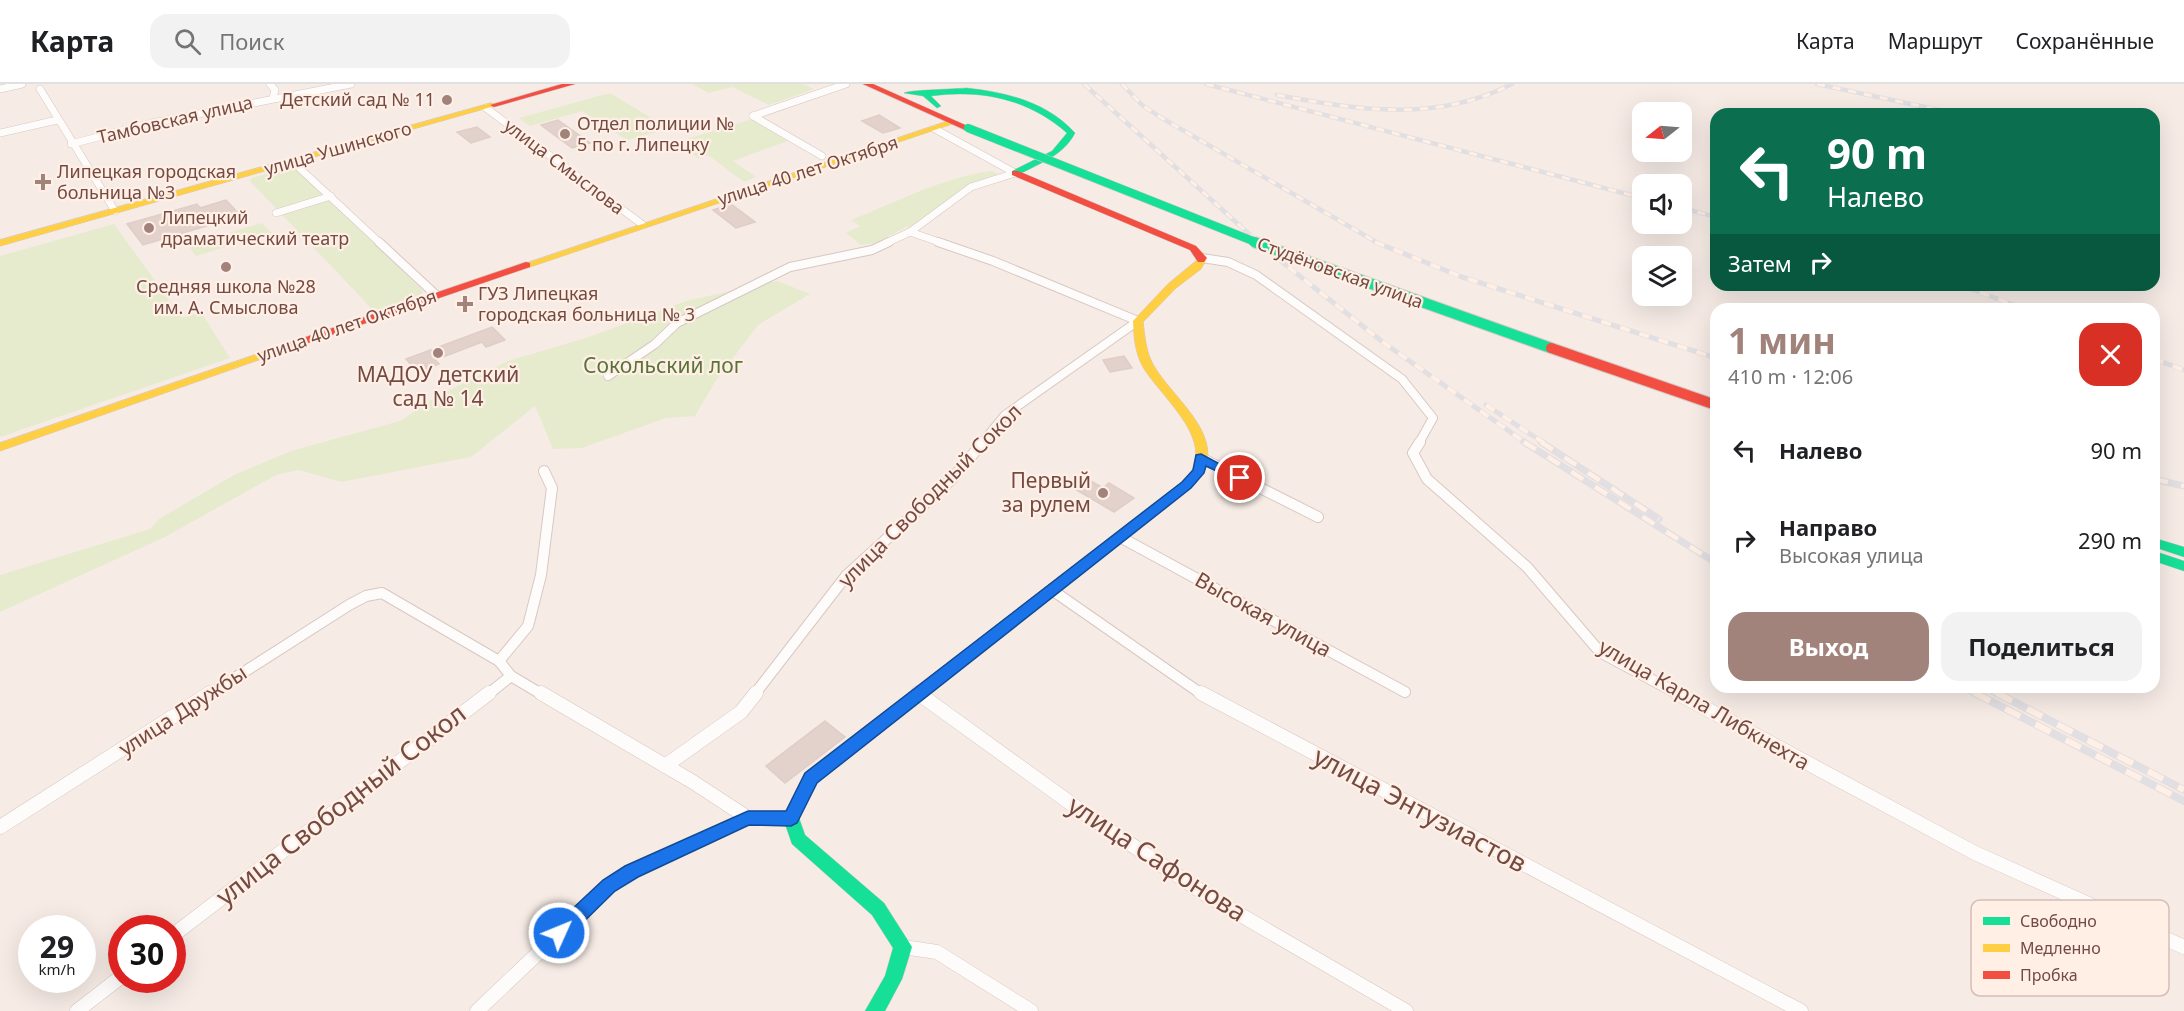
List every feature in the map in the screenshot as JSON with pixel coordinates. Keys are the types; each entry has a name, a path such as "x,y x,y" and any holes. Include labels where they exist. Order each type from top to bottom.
{"street":[{"path":"0,89 22,84"},
{"path":"270,84 275,90 273,98"},
{"path":"319,84 326,90"},
{"name":"Тамбовская улица","path":"71,144 152,123 351,84"},
{"name":"улица Ушинского","path":"0,243 571,84"},
{"path":"822,156 753,116 846,84"},
{"path":"867,84 954,122 973,125"},
{"path":"887,84 973,125"},
{"path":"609,376 655,344 676,323 790,267 872,250 910,232 971,187 1016,173 1063,148 1071,133 1045,111 986,90 954,87 929,94 908,93"},
{"path":"40,89 71,144 115,211"},
{"path":"929,94 926,97 937,106"},
{"name":"улица Смыслова","path":"486,108 643,225"},
{"path":"0,133 57,120"},
{"name":"улица 40 лет Октября","path":"0,447 436,295 954,122"},
{"name":"Студёновская улица","path":"973,125 1228,223 1710,391"},
{"name":"Студёновская улица","path":"973,125 1182,215 1335,272 1710,403"},
{"path":"935,129 1016,173 1059,193 1193,248 1202,258 1197,267 1172,286 1138,321 1140,341 1148,366 1191,422 1203,447 1199,471 1187,485 811,778 791,818 798,839 878,909 903,947 937,952 1031,1011"},
{"path":"293,162 436,295"},
{"path":"276,213 331,196"},
{"path":"910,232 993,261 1138,321"},
{"name":"улица Карла Либкнехта","path":"1202,258 1227,262 1256,275 1402,379 1432,418 1413,453 1427,479 1527,567 1600,652 1975,853 2080,900"},
{"name":"улица Свободный Сокол","path":"665,766 741,712 846,576 953,478 1005,415 1138,321"},
{"path":"1201,458 1318,517"},
{"path":"544,471 552,488 541,575 528,626 499,661 511,676 665,766 748,818"},
{"name":"Высокая улица","path":"1120,537 1405,692"},
{"path":"2160,544 2184,552"},
{"path":"2160,558 2184,566"},
{"name":"улица Энтузиастов","path":"1052,590 1202,694 1801,1011"},
{"name":"улица Дружбы","path":"0,827 366,596 382,593 499,661"},
{"name":"улица Свободный Сокол","path":"186,925 511,676"},
{"name":"улица Сафонова","path":"918,693 1084,813 1208,896 1406,1011"},
{"path":"477,1011 609,886 632,872 748,818 791,818"},
{"name":"улица Карла Либкнехта","path":"2169,940 2184,947"},
{"path":"875,1011 893,979 903,947"},
{"path":"77,1011 108,987"}],"green space":[{"path":"692,84 803,84 814,89 769,105 732,87 709,93"},
{"path":"610,93 653,119 646,122 660,131 627,140 582,111 530,126 519,118"},
{"path":"752,119 790,140 733,161 756,177 744,182 708,155 698,158 677,142"},
{"path":"290,167 297,168 423,291 421,296 382,309 372,309 250,181 252,178"},
{"path":"992,171 999,175 968,186 912,228 906,227 876,243 861,245 846,233 860,226 851,220 938,184"},
{"path":"262,223 272,233 196,256 188,245"},
{"path":"114,224 182,318 201,312 230,358 0,437 0,256"},
{"name":"Сокольский лог","path":"777,281 810,294 758,325 715,382 695,416 666,418 582,448 553,449 535,406 471,457 341,482 299,470 276,475 165,537 0,612 0,575 150,529 159,519 234,475 291,451 400,421 436,397 508,361 589,337 686,301"}],"building":[{"path":"879,115 900,128 883,133 862,121"},
{"name":"Отдел полиции № 5 по г. Липецку","path":"558,120 590,143 572,148 541,125"},
{"path":"477,127 490,137 471,143 457,132"},
{"path":"226,200 238,213 211,221 213,224 143,245 127,224 197,204 200,208"},
{"path":"731,204 755,222 736,228 713,210"},
{"name":"МАДОУ детский сад № 14","path":"492,327 505,340 486,347 482,342 435,360 439,364 418,372 406,359"},
{"path":"1124,356 1132,368 1110,372 1103,360"},
{"name":"Первый за рулем","path":"1082,476 1103,488 1109,483 1134,498 1114,512 1068,485"},
{"path":"825,721 845,737 785,783 766,766"}],"railway":[{"path":"1084,84 1259,243"},
{"path":"1122,84 1142,105 1160,117 1378,243"},
{"path":"1206,84 1632,195"},
{"path":"1277,95 1367,108 1426,109 1483,96 1512,84"},
{"path":"1817,84 1929,108"},
{"path":"1692,211 1710,215"},
{"path":"1257,242 1384,343 1526,443"},
{"path":"1375,242 1462,277 1710,356"},
{"path":"1977,291 2008,303"},
{"path":"2160,361 2184,370"},
{"path":"1486,405 1544,443"},
{"path":"1524,442 1710,559"},
{"path":"1541,442 1659,519"},
{"path":"2160,480 2184,486"},
{"path":"1974,693 1978,695"},
{"path":"1975,693 2184,801"},
{"path":"1996,693 2000,695"},
{"path":"1997,693 2184,790"}],"traffic: fast":[{"path":"929,94 966,91 1005,96 1041,110 1071,133 1067,141 1055,152 1015,173"},
{"path":"908,93 929,94 926,97 937,106"},
{"path":"968,128 1182,215 1345,276 1551,348"},
{"path":"2160,544 2184,552"},
{"path":"2160,558 2184,566"},
{"path":"849,748 811,778 791,818 798,839 878,909 903,947 893,979 875,1011"}],"traffic: slow":[{"path":"0,243 494,105"},
{"path":"526,265 954,122"},
{"path":"1065,579 1187,485 1199,471 1202,457 1201,442 1186,415 1145,361 1139,338 1138,321 1172,286 1197,267 1201,260"},
{"path":"0,447 263,355"}],"traffic: jam":[{"path":"494,105 571,84"},
{"path":"867,84 968,128"},
{"path":"1015,173 1193,248 1202,258 1201,260"},
{"path":"263,355 526,265"},
{"path":"1551,348 1710,403"},
{"path":"849,748 1065,579"}],"place":[{"name":"Детский сад № 11","path":"447,100"},
{"name":"Отдел полиции № 5 по г. Липецку","path":"565,134"},
{"name":"Липецкая городская больница №3","path":"43,182"},
{"name":"Липецкий драматический театр","path":"149,228"},
{"name":"Средняя школа №28 им. А. Смыслова","path":"226,267"},
{"name":"ГУЗ Липецкая городская больница № 3","path":"465,304"},
{"name":"МАДОУ детский сад № 14","path":"438,353"},
{"name":"Первый за рулем","path":"1103,493"}],"route":[{"path":"559,933 609,886 632,872 748,818 791,818 811,778 1187,485 1199,471 1201,458 1240,478"}]}
